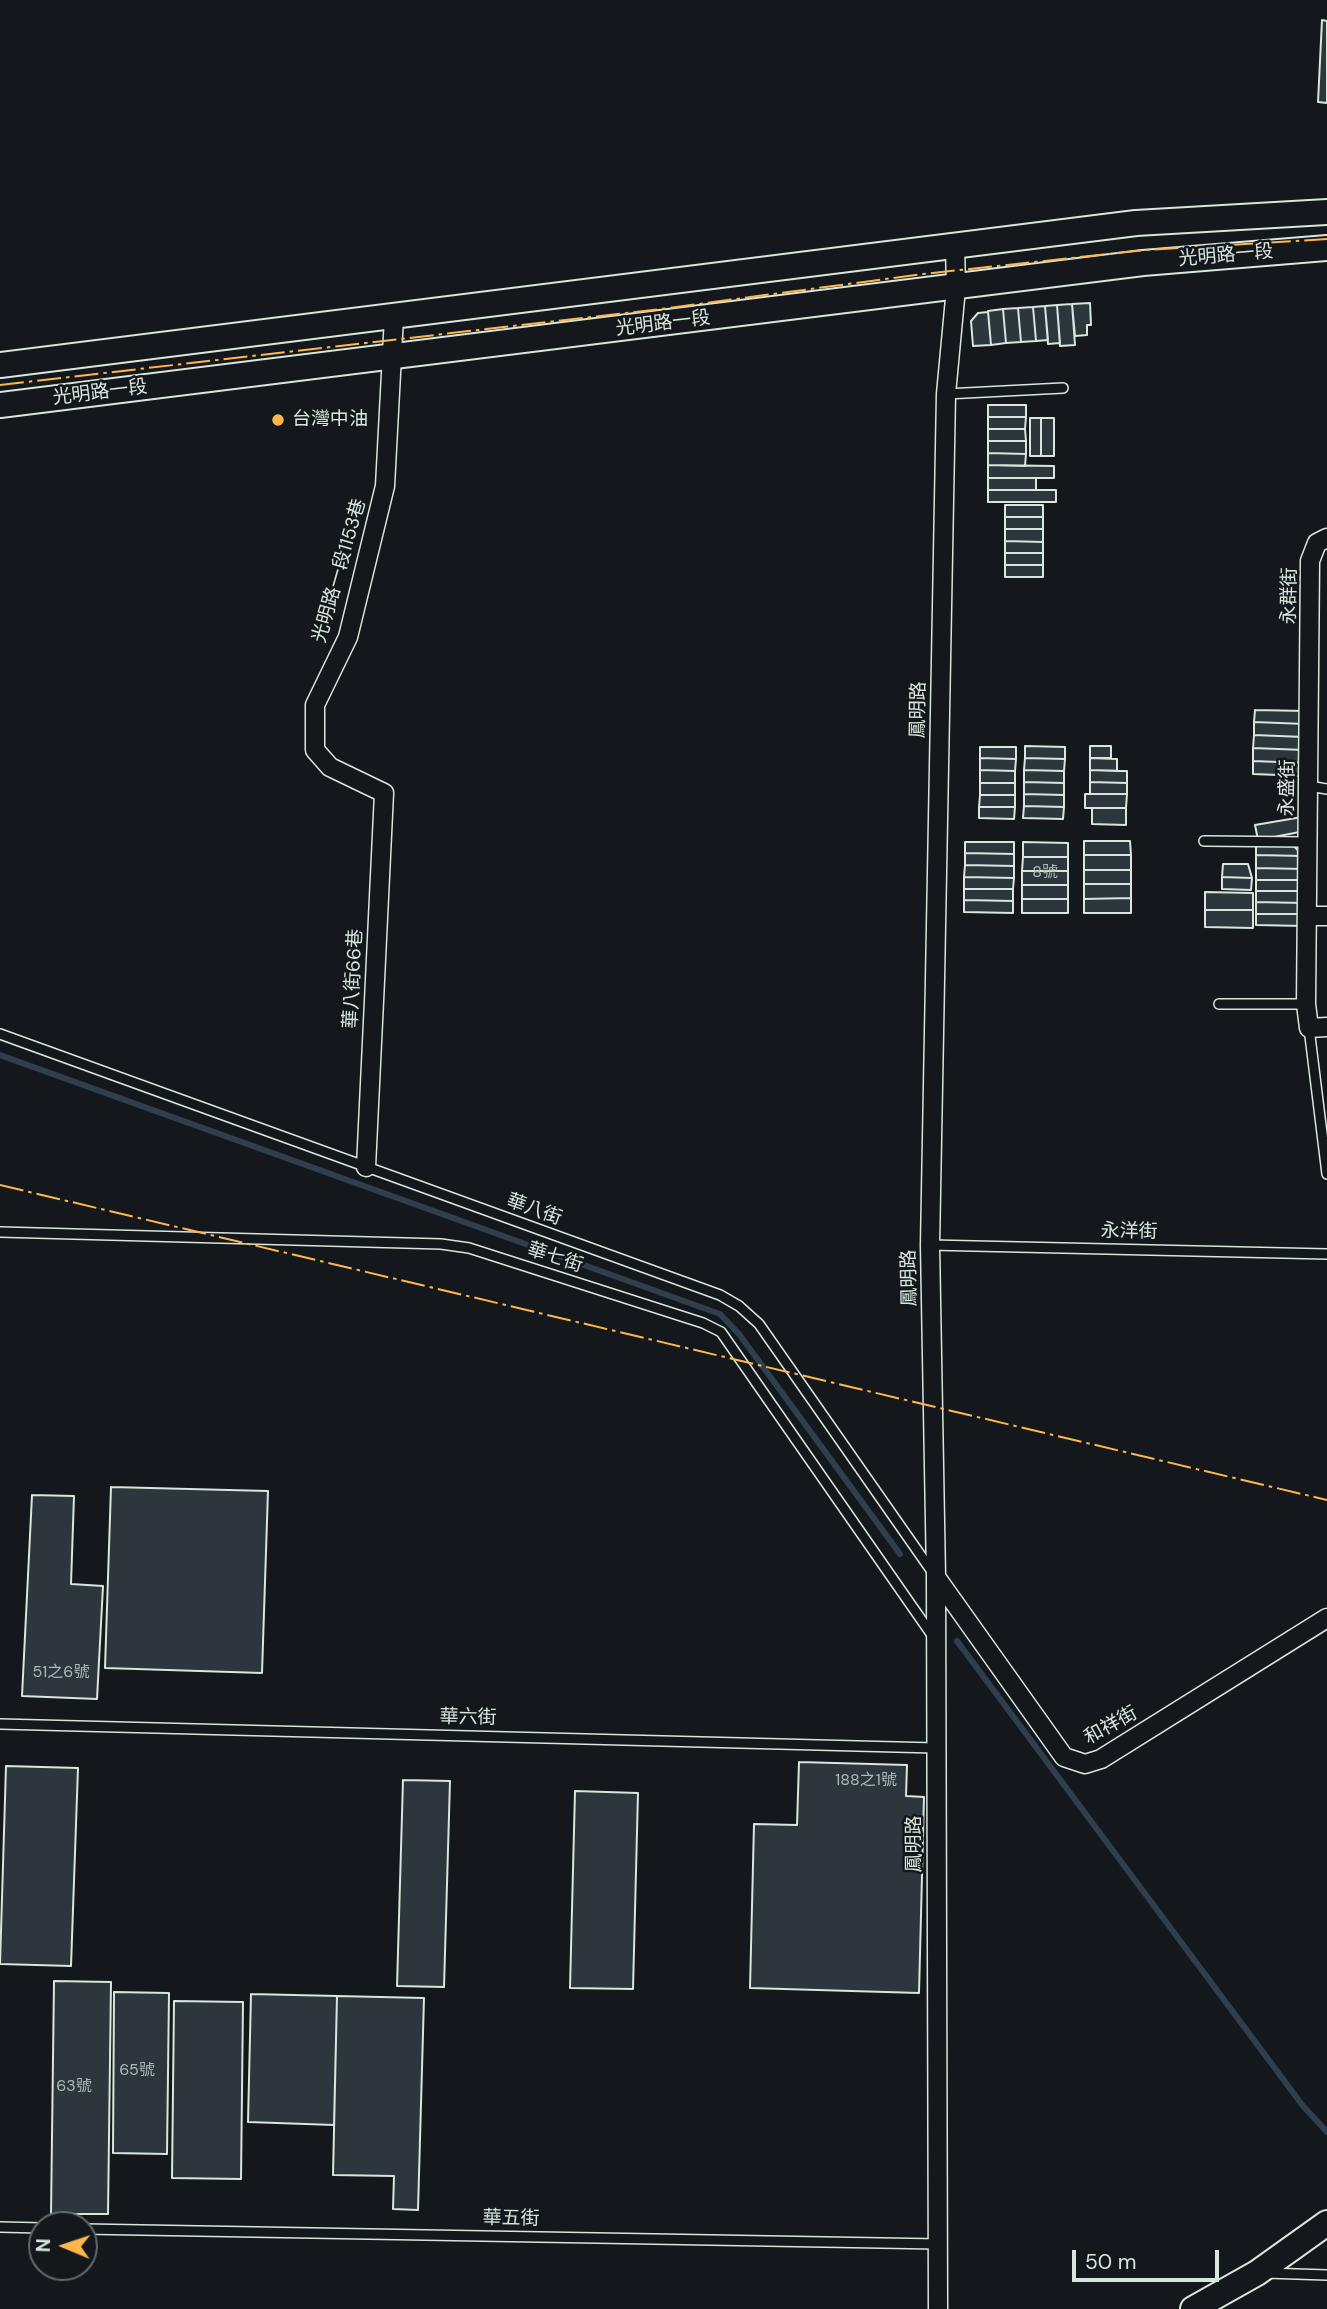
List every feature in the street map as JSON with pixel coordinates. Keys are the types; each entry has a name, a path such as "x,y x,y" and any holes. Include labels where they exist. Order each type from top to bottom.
{"street":[{"name":"光明路一段","path":"0,365 1136,223 1327,212"},
{"name":"鳳明路","path":"938,2309 936,1577 930,1245 946,394 956,288 955,246"},
{"name":"光明路一段","path":"0,405 1143,263 1327,248"},
{"name":"光明路一段1153巷","path":"384,793 330,767 315,750 314,705 348,637 385,486 394,317"},
{"path":"171,344 178,383"},
{"name":"永群街","path":"1319,663 1310,561 1317,543 1327,538"},
{"name":"永盛街","path":"1309,1028 1306,1004 1309,786 1319,663"},
{"name":"華八街66巷","path":"366,1167 384,793"},
{"path":"1307,916 1327,916"},
{"path":"1309,1028 1327,1027"},
{"name":"和祥街","path":"936,1577 1064,1757 1085,1764 1101,1759 1327,1618"},
{"path":"1193,2309 1257,2273 1327,2223"}],"lane":[{"path":"946,394 1063,388"},
{"path":"1309,786 1327,789"},
{"path":"1205,841 1308,842"},
{"path":"1219,1004 1306,1004"},
{"path":"1309,1028 1327,1174"},
{"name":"華八街","path":"0,1034 720,1295 739,1306 759,1324 936,1577"},
{"name":"華七街","path":"0,1232 441,1244 468,1248 703,1324 721,1332 935,1639"},
{"name":"永洋街","path":"930,1245 1327,1254"},
{"name":"華六街","path":"0,1724 935,1748"},
{"path":"0,2227 28,2228"},
{"name":"華五街","path":"98,2229 938,2244"},
{"path":"1257,2273 1327,2275"}],"building":[{"path":"1322,20 1327,21 1327,103 1318,102"},
{"path":"1090,303 1091,325 1087,325 1087,335 1075,336 1072,304"},
{"path":"1072,304 1075,345 1060,346 1057,305"},
{"path":"1057,305 1060,343 1048,344 1045,306"},
{"path":"1045,306 1048,340 1036,341 1033,307"},
{"path":"1033,307 1036,341 1021,342 1018,308"},
{"path":"1018,308 1021,342 1006,343 1003,309"},
{"path":"1003,309 1006,343 991,345 988,311"},
{"path":"988,312 991,345 973,346 971,321 978,313"},
{"path":"988,405 1026,405 1026,417 988,417"},
{"path":"988,417 1026,417 1025,429 988,429"},
{"path":"1030,418 1041,418 1041,456 1030,456"},
{"path":"1041,418 1054,418 1054,456 1041,456"},
{"path":"988,429 1025,429 1026,441 988,441"},
{"path":"988,441 1026,441 1026,454 988,453"},
{"path":"988,453 1026,454 1025,466 988,465"},
{"path":"988,465 1054,466 1054,478 988,478"},
{"path":"988,478 1036,478 1036,490 988,490"},
{"path":"988,490 1056,490 1056,502 988,502"},
{"path":"1005,505 1043,505 1043,517 1005,517"},
{"path":"1005,517 1043,517 1043,529 1005,529"},
{"path":"1005,529 1043,529 1043,542 1005,541"},
{"path":"1005,541 1043,542 1043,553 1005,553"},
{"path":"1005,553 1043,553 1043,565 1005,565"},
{"path":"1005,565 1043,565 1043,577 1005,577"},
{"path":"1255,710 1305,711 1305,724 1254,722"},
{"path":"1254,722 1305,724 1304,737 1254,735"},
{"path":"1254,735 1304,737 1304,750 1253,748"},
{"path":"1025,746 1065,747 1065,759 1025,758"},
{"path":"1090,746 1111,746 1111,758 1090,758"},
{"path":"980,747 1016,747 1016,759 980,758"},
{"path":"1253,748 1304,750 1304,763 1253,761"},
{"path":"980,758 1016,759 1015,771 980,770"},
{"path":"1025,758 1065,759 1064,771 1024,770"},
{"path":"1090,758 1117,759 1117,771 1090,770"},
{"path":"1253,761 1304,763 1303,776 1253,774"},
{"path":"980,770 1015,771 1015,783 980,783"},
{"path":"1024,770 1064,771 1064,783 1024,782"},
{"path":"1090,770 1127,771 1127,783 1090,782"},
{"path":"1024,782 1064,783 1064,795 1024,794"},
{"path":"1090,782 1127,783 1127,794 1090,794"},
{"path":"980,783 1015,783 1015,795 980,795"},
{"path":"1024,794 1064,795 1064,807 1024,806"},
{"path":"1085,794 1127,794 1126,808 1085,808"},
{"path":"980,795 1015,795 1015,807 979,807"},
{"path":"1024,806 1064,807 1063,819 1023,818"},
{"path":"979,807 1015,807 1014,819 979,818"},
{"path":"1092,808 1126,808 1126,825 1092,824"},
{"path":"1302,817 1305,831 1258,840 1255,825"},
{"path":"1084,841 1130,841 1131,855 1084,855"},
{"path":"965,842 1014,842 1014,854 965,853"},
{"path":"1023,842 1068,843 1068,857 1023,857"},
{"path":"1256,845 1293,845 1303,856 1256,855"},
{"path":"965,853 1014,854 1014,866 965,865"},
{"path":"1084,855 1131,855 1131,870 1084,870"},
{"path":"1256,855 1303,856 1303,869 1256,868"},
{"path":"1023,857 1068,857 1068,871 1022,871"},
{"path":"1223,864 1248,864 1252,878 1222,877"},
{"path":"965,865 1014,866 1014,878 964,877"},
{"path":"1256,868 1303,869 1303,880 1256,880"},
{"path":"1084,870 1131,870 1131,884 1084,884"},
{"path":"1022,871 1068,871 1068,885 1022,885"},
{"path":"964,877 1014,878 1013,889 964,889"},
{"path":"1222,877 1252,878 1251,890 1222,889"},
{"path":"1256,880 1303,880 1304,891 1256,891"},
{"path":"1084,884 1131,884 1131,898 1084,899"},
{"path":"1022,885 1068,885 1068,899 1022,899"},
{"path":"964,889 1013,889 1013,901 964,900"},
{"path":"1256,891 1304,891 1304,903 1256,902"},
{"path":"1205,892 1253,893 1253,910 1205,910"},
{"path":"1131,898 1131,913 1084,913 1084,899"},
{"path":"1022,899 1068,899 1068,913 1022,913"},
{"path":"964,900 1013,901 1013,913 964,912"},
{"path":"1256,902 1304,903 1304,914 1256,914"},
{"path":"1205,910 1253,910 1253,928 1205,927"},
{"path":"1256,914 1304,914 1304,926 1256,925"},
{"path":"111,1487 268,1491 262,1673 105,1668"},
{"path":"32,1495 74,1496 71,1584 103,1586 97,1699 22,1696"},
{"path":"799,1762 907,1765 906,1796 924,1797 919,1993 750,1988 754,1824 797,1825"},
{"path":"6,1766 78,1768 71,1966 0,1964"},
{"path":"403,1780 450,1781 444,1987 397,1986"},
{"path":"575,1791 638,1793 633,1989 570,1988"},
{"path":"54,1981 111,1982 108,2214 98,2214 98,2211 51,2211"},
{"path":"114,1992 169,1993 167,2154 113,2153"},
{"path":"251,1994 337,1996 334,2125 248,2122"},
{"path":"337,1996 424,1998 418,2210 393,2209 394,2176 333,2175"},
{"path":"174,2001 243,2002 241,2179 172,2178"}],"waterway":[{"path":"0,1055 720,1314 739,1334 900,1554"},
{"path":"957,1641 1303,2106 1327,2132"}],"power":[{"path":"0,385 661,309 923,274 1146,250 1327,239"},
{"path":"0,1185 1327,1500"}],"place":[{"name":"台灣中油","path":"278,420"}]}
